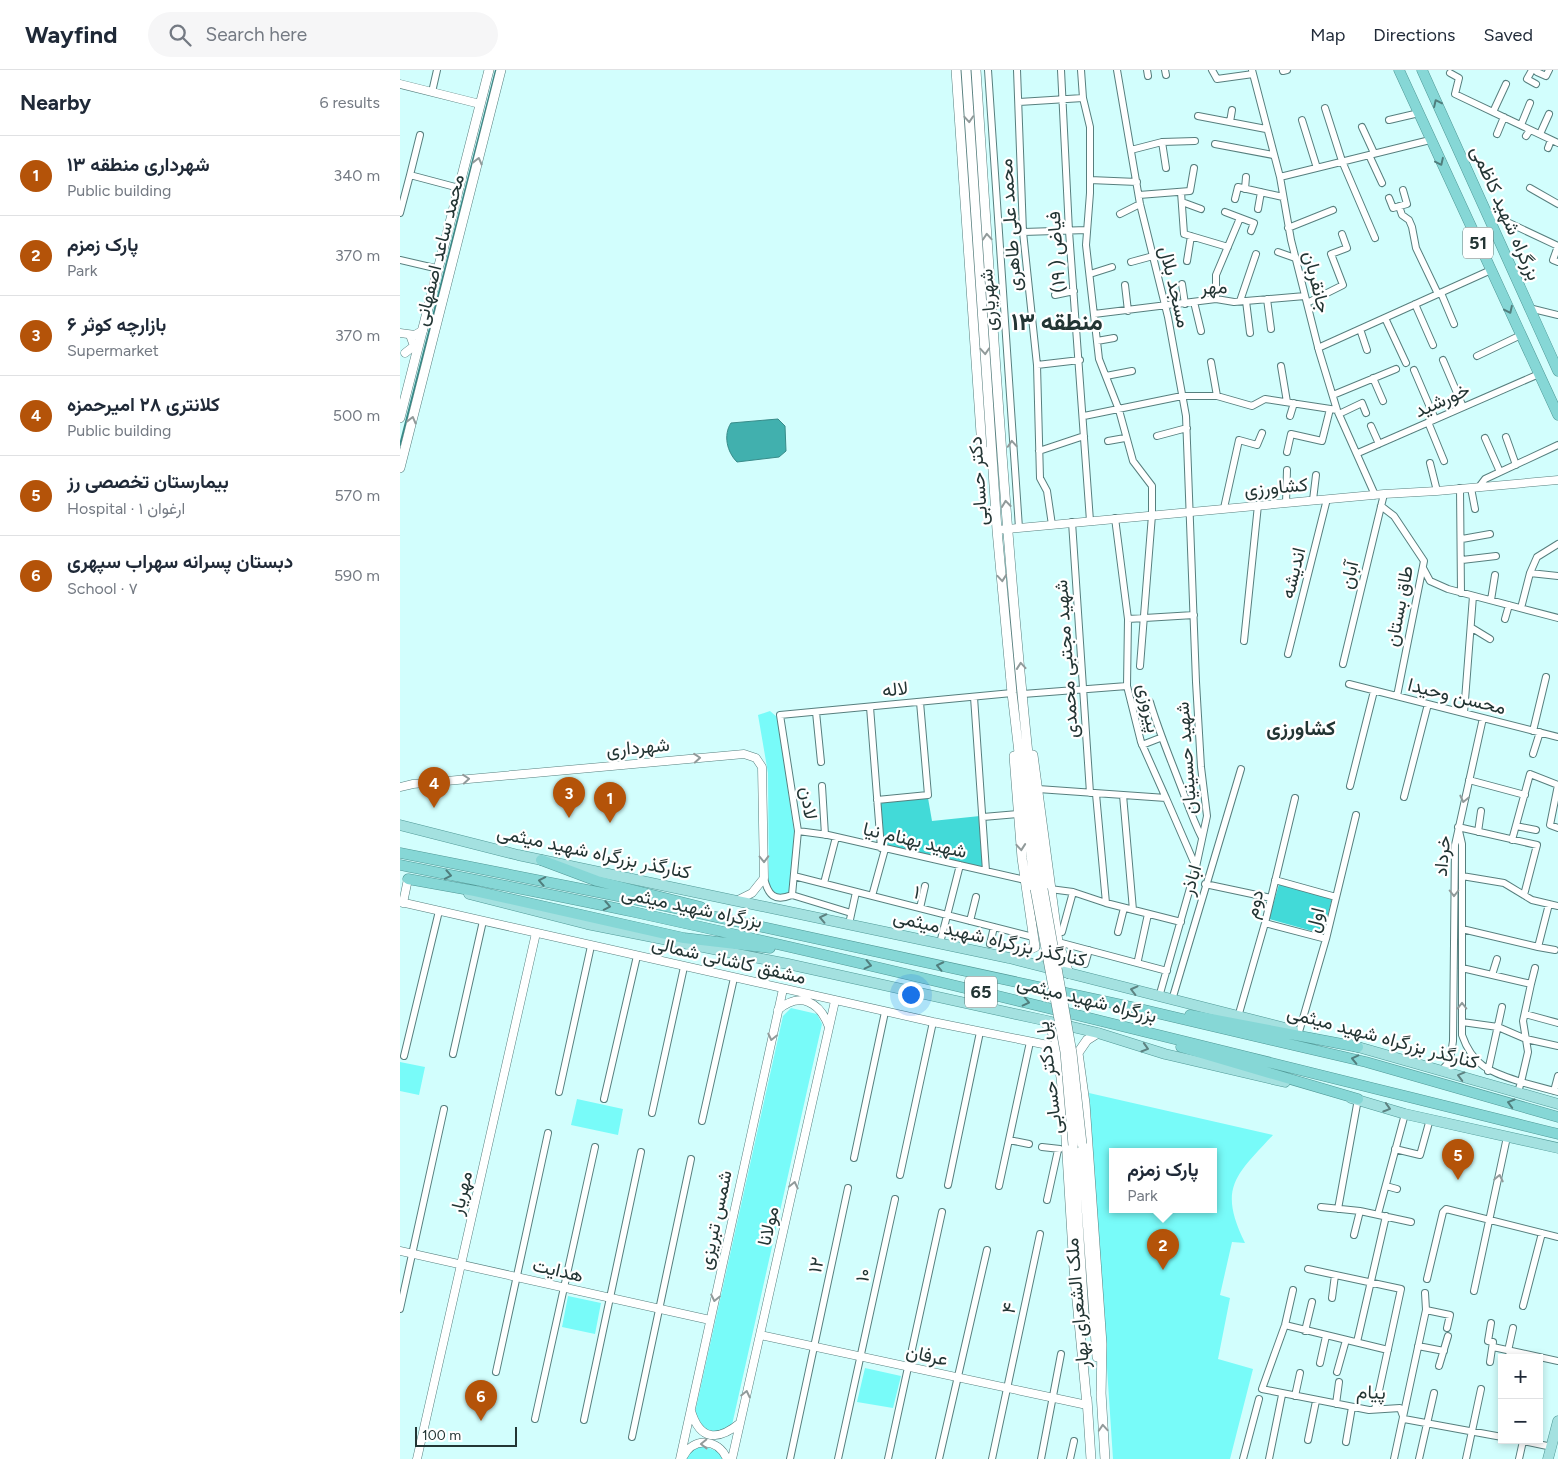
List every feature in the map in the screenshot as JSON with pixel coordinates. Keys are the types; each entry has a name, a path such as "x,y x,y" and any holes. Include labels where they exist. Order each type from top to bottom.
{"highway":[{"name":"بزرگراه شهید کاظمی","path":"1399,70 1558,415"},
{"name":"بزرگراه شهید کاظمی","path":"1422,70 1558,371"},
{"name":"بزرگراه شهید میثمی","path":"400,853 633,899 1131,1007 1366,1062 1558,1117"},
{"path":"540,860 597,881 813,935 840,944"},
{"name":"بزرگراه شهید میثمی","path":"400,866 631,911 837,957 1126,1026 1558,1134"},
{"path":"404,878 475,891 684,938 837,957"},
{"path":"1131,1007 1217,1019 1358,1047"},
{"path":"1126,1026 1168,1043 1358,1100"}],"main road":[{"name":"محمد ساعد اصفهانی","path":"400,417 489,70"},
{"name":"محمد ساعد اصفهانی","path":"400,468 501,70"},
{"path":"956,70 982,448 992,465"},
{"name":"دکتر حسابی","path":"966,70 992,465 1012,693 1042,889"},
{"name":"دکتر حسابی","path":"976,70 1008,529 1029,777 1042,889"},
{"path":"1012,693 1018,814 1035,947"},
{"path":"1023,694 1038,789 1042,889 1069,974"},
{"name":"کنارگذر بزرگراه شهید میثمی","path":"400,821 405,826 540,860 1009,958 1358,1047 1441,1071 1519,1087 1558,1104"},
{"path":"404,878 587,924 788,964 1098,1033 1165,1054 1358,1100 1405,1114 1558,1148"},
{"name":"پل دکتر حسابی","path":"1042,889 1072,1053 1070,1147"},
{"path":"1035,947 1047,954 1058,944"},
{"path":"1009,958 1024,954 1035,947"},
{"path":"1042,1020 1052,1030 1070,1147"},
{"path":"1098,1033 1087,1040 1078,1053 1084,1103 1102,1344 1102,1398"},
{"path":"1055,1048 1071,1049 1078,1053"},
{"name":"ملک الشعرای بهار","path":"1070,1147 1089,1268 1102,1398 1105,1459"},
{"name":"ملک الشعرای بهار","path":"1070,1147 1087,1350 1087,1406 1091,1459"},
{"path":"1548,1459 1558,1421"}],"street":[{"path":"432,92 437,70"},
{"name":"شهریاری","path":"988,70 1019,528"},
{"name":"محمد علی طاهری","path":"1017,70 1023,232 1037,365 1040,478 1048,491 1052,525"},
{"name":"فیاض ( ۱۹)","path":"1061,70 1069,231 1080,360 1090,521"},
{"path":"1081,70 1083,98 1090,127 1090,180 1086,246 1099,359 1119,410 1132,461 1152,486 1152,515 1140,666"},
{"name":"مسجد بلال","path":"1117,70 1140,204 1165,307 1182,396 1186,428 1190,512"},
{"path":"1212,70 1217,80 1253,72"},
{"path":"1536,84 1527,79 1534,71 1546,76 1549,70"},
{"name":"جانقربان","path":"1253,72 1266,129 1280,177 1295,258 1336,411 1380,494"},
{"path":"1450,73 1460,78 1455,94 1555,141 1548,148"},
{"path":"400,84 480,104"},
{"path":"1493,112 1506,84"},
{"path":"1019,102 1083,98"},
{"path":"1521,125 1530,103"},
{"path":"1325,108 1342,161 1374,238"},
{"path":"1230,122 1232,110"},
{"path":"1389,120 1419,113"},
{"path":"1540,134 1549,114"},
{"path":"1198,116 1266,129"},
{"path":"1497,134 1504,117"},
{"path":"1302,120 1317,168"},
{"path":"1362,126 1382,183"},
{"path":"1526,136 1530,130"},
{"path":"400,213 420,135"},
{"path":"1280,177 1430,140"},
{"path":"1131,150 1162,142 1195,141"},
{"path":"1162,142 1166,168"},
{"path":"1215,144 1273,155"},
{"path":"1139,196 1190,191 1194,168"},
{"path":"410,175 459,188"},
{"path":"1245,189 1246,177"},
{"path":"1090,180 1137,182"},
{"path":"1235,199 1238,187 1283,196"},
{"path":"1530,188 1558,204"},
{"path":"1389,198 1393,208 1407,204 1403,190"},
{"path":"1181,192 1184,234 1228,247"},
{"path":"1258,209 1261,192"},
{"path":"1182,202 1201,209"},
{"path":"1120,214 1140,204"},
{"path":"1399,206 1402,215 1409,220 1416,248 1454,324"},
{"path":"1288,228 1333,210"},
{"path":"1225,212 1254,223 1251,231"},
{"path":"1488,213 1558,246 1553,260 1558,262"},
{"path":"1216,299 1216,275 1240,218"},
{"path":"1023,232 1087,230"},
{"path":"1306,299 1343,285 1330,254 1347,248 1342,234"},
{"path":"1187,261 1191,236"},
{"path":"1278,252 1295,258"},
{"path":"1250,333 1243,301 1256,254"},
{"path":"1131,262 1153,256"},
{"path":"400,260 439,269"},
{"path":"1090,274 1112,267"},
{"path":"1318,348 1491,270"},
{"path":"1182,284 1184,304"},
{"path":"1125,286 1128,311"},
{"path":"1055,295 1074,291"},
{"name":"مهر","path":"1094,314 1165,307 1216,299 1243,301 1306,299"},
{"path":"1267,299 1271,329"},
{"path":"1194,302 1200,331"},
{"path":"1415,304 1433,345"},
{"path":"1529,308 1558,315"},
{"path":"1385,318 1406,363"},
{"path":"1360,329 1367,350"},
{"path":"400,333 415,336 423,330"},
{"path":"1477,356 1520,335"},
{"path":"410,336 414,346 403,352 414,364"},
{"path":"1097,341 1114,338"},
{"path":"1037,365 1080,360"},
{"path":"1443,360 1464,407"},
{"path":"1211,362 1217,396"},
{"path":"1280,366 1290,403 1290,416"},
{"path":"1333,395 1396,368"},
{"path":"1414,370 1435,419"},
{"path":"1106,376 1132,371"},
{"name":"خورشید","path":"1358,453 1539,374"},
{"path":"1372,378 1383,401"},
{"path":"1084,416 1182,396 1217,396 1252,406 1266,399 1336,411 1362,403 1366,413"},
{"path":"1287,452 1291,434 1322,441 1336,411"},
{"path":"1428,422 1444,461"},
{"path":"1372,426 1379,444"},
{"path":"1157,436 1186,428"},
{"path":"1224,508 1239,440 1257,445 1262,432"},
{"path":"1039,451 1084,436"},
{"path":"1506,437 1516,465"},
{"path":"1108,441 1125,438"},
{"path":"1485,438 1500,472"},
{"path":"1475,509 1475,487 1485,479 1558,445"},
{"path":"1430,463 1437,491"},
{"path":"1286,470 1286,503"},
{"path":"1313,500 1316,475"},
{"name":"کشاورزی","path":"997,530 1380,494 1558,480"},
{"path":"1460,488 1462,538 1461,593"},
{"name":"آبان","path":"1343,664 1381,506 1380,494"},
{"name":"اندیشه","path":"1288,654 1327,499"},
{"path":"1244,641 1258,506"},
{"name":"طاق بستان","path":"1381,506 1394,516 1414,542 1424,561 1397,696"},
{"name":"شهید حسینیان","path":"1159,997 1196,867 1207,816 1201,768 1190,512"},
{"name":"پیروزی","path":"1115,518 1128,619 1127,686 1142,745 1196,867"},
{"name":"شهید مجتبی محمدی","path":"1072,522 1083,689 1106,903"},
{"path":"1462,538 1490,534"},
{"path":"1521,608 1530,573 1537,557 1558,544"},
{"path":"1462,560 1496,556"},
{"path":"1423,568 1430,580 1461,593 1558,618"},
{"path":"1530,573 1558,576"},
{"path":"1491,600 1495,575"},
{"path":"1464,713 1473,596"},
{"path":"1505,619 1509,605"},
{"path":"1128,619 1194,615"},
{"path":"1472,628 1490,639"},
{"path":"1534,754 1546,677"},
{"name":"محسن وحیدا","path":"1349,684 1558,737"},
{"path":"1023,694 1127,686"},
{"path":"1350,786 1374,691"},
{"name":"لاله","path":"780,715 1012,693"},
{"path":"974,697 986,871"},
{"path":"877,800 928,795 920,702"},
{"path":"1132,706 1150,702 1160,738 1179,782 1188,811 1202,838"},
{"path":"1404,797 1428,704"},
{"path":"870,707 877,800 883,848 872,896"},
{"path":"816,712 821,762"},
{"name":"لادن","path":"780,715 798,831 792,894"},
{"path":"1483,718 1458,827 1537,845 1524,895"},
{"path":"1142,745 1160,738"},
{"name":"شهرداری","path":"400,787 413,784 744,754 756,758 762,767 764,878"},
{"name":"اباذر","path":"1172,1000 1205,884 1241,769"},
{"path":"1512,840 1530,774 1558,785 1556,810 1550,825 1558,828"},
{"path":"1469,780 1525,795"},
{"path":"822,786 825,835"},
{"path":"1038,789 1166,798"},
{"path":"1123,795 1133,910"},
{"name":"دوم","path":"1238,1017 1265,923 1296,798"},
{"path":"1478,832 1481,811"},
{"path":"983,817 1018,814"},
{"name":"اول","path":"1299,1032 1326,939 1356,815"},
{"path":"1516,826 1536,830"},
{"name":"خرداد","path":"1458,827 1462,844 1462,1035 1466,1047 1488,1071 1519,1087 1556,1092"},
{"name":"خرداد","path":"1441,1071 1450,1061 1453,1041 1454,845 1458,827"},
{"name":"شهید بهنام نیا","path":"798,831 836,837 1025,880"},
{"path":"824,883 836,837"},
{"path":"940,943 960,866"},
{"name":"۱","path":"794,876 1034,936"},
{"path":"1462,876 1504,884 1524,895 1558,906"},
{"path":"401,903 404,878"},
{"path":"764,878 768,892 773,896 786,897 792,894 851,913"},
{"path":"738,900 752,893 764,878"},
{"path":"1276,880 1336,897"},
{"path":"1205,884 1271,898"},
{"path":"920,908 925,886"},
{"path":"1042,889 1073,892 1106,903 1181,922"},
{"path":"849,924 856,892"},
{"path":"1062,932 1073,892"},
{"path":"970,921 976,897"},
{"name":"مشفق کاشانی شمالی","path":"401,903 885,1012 1055,1048"},
{"path":"1538,946 1549,904"},
{"path":"1118,932 1124,908"},
{"path":"404,1056 439,911"},
{"path":"1138,960 1148,914"},
{"path":"453,1054 483,921"},
{"path":"1265,923 1326,939"},
{"path":"990,944 994,927"},
{"path":"1462,929 1555,950"},
{"name":"مهریار","path":"417,1459 536,933"},
{"path":"1058,944 1089,950 1167,971"},
{"path":"559,1092 591,946"},
{"path":"1086,964 1089,950"},
{"path":"604,1099 637,956"},
{"path":"1492,975 1497,959"},
{"path":"652,1112 684,967"},
{"path":"1462,968 1531,984"},
{"path":"1519,1087 1528,1052 1523,1021 1535,968"},
{"path":"702,1121 734,978"},
{"name":"شمس تبریزی","path":"681,1459 783,989"},
{"path":"778,1010 786,1003 795,1000 814,1004 821,1010 829,1027"},
{"name":"مولانا","path":"732,1459 835,1000"},
{"path":"1488,1071 1502,1007"},
{"path":"854,1158 885,1012"},
{"path":"1524,1014 1558,1023"},
{"path":"900,1175 933,1022"},
{"path":"1462,1022 1498,1027 1526,1039 1558,1046"},
{"path":"948,1185 980,1032"},
{"path":"999,1186 1030,1042"},
{"path":"1556,1092 1558,1076"},
{"path":"1338,1209 1358,1100"},
{"path":"400,1309 444,1109"},
{"path":"1378,1214 1405,1114"},
{"path":"1396,1149 1420,1155 1430,1119"},
{"path":"496,1372 548,1133"},
{"path":"1474,1291 1507,1137"},
{"path":"1009,1140 1029,1144"},
{"path":"535,1419 596,1147"},
{"path":"1042,1147 1070,1147 1047,1200"},
{"path":"584,1420 641,1152"},
{"path":"632,1437 691,1159"},
{"path":"1386,1186 1397,1189"},
{"name":"۱۲","path":"790,1459 848,1188"},
{"name":"۱۰","path":"838,1459 862,1357 894,1199"},
{"path":"1321,1207 1360,1211 1411,1222"},
{"path":"1428,1279 1444,1210 1490,1219 1558,1237"},
{"path":"1354,1235 1360,1211"},
{"path":"888,1459 910,1368 942,1212"},
{"path":"1357,1342 1386,1216"},
{"path":"1523,1306 1542,1233"},
{"name":"۴","path":"992,1459 1040,1234"},
{"path":"939,1459 986,1250"},
{"name":"هدایت","path":"400,1251 710,1320"},
{"path":"1308,1269 1401,1289 1375,1409"},
{"path":"1332,1298 1335,1275"},
{"path":"1293,1290 1285,1325 1388,1350"},
{"path":"1394,1459 1426,1310 1426,1293"},
{"path":"1305,1331 1312,1302"},
{"path":"1426,1310 1450,1315 1447,1328"},
{"path":"1490,1362 1493,1347 1493,1342 1488,1341 1491,1323"},
{"name":"پیام","path":"1285,1325 1262,1390 1352,1408 1400,1408 1404,1419 1498,1437"},
{"path":"1508,1351 1513,1328"},
{"name":"عرفان","path":"760,1335 1087,1406"},
{"path":"1320,1363 1326,1336"},
{"path":"1439,1366 1448,1336"},
{"path":"1337,1372 1346,1340"},
{"path":"1418,1346 1444,1351"},
{"path":"1493,1347 1558,1361"},
{"path":"1041,1459 1062,1354"},
{"path":"1295,1396 1300,1373"},
{"path":"1336,1404 1339,1382"},
{"path":"1466,1459 1481,1388"},
{"path":"1419,1459 1434,1393"},
{"path":"1269,1459 1282,1395"},
{"path":"1243,1459 1259,1399"},
{"path":"1308,1440 1316,1402"},
{"path":"1346,1442 1352,1408"},
{"path":"691,1409 697,1426 709,1435 725,1434 740,1423"},
{"path":"1070,1459 1074,1441"},
{"path":"681,1459 692,1446 706,1442 719,1448 726,1459"},
{"path":"1519,1459 1521,1444"},
{"path":"1536,1444 1552,1447"}],"shaded area":[{"path":"778,419 785,426 786,451 779,457 737,462 727,443 727,433 731,423"},
{"path":"770,711 777,717 794,831 790,891 785,895 774,896 769,891 768,773 758,715"},
{"path":"928,798 932,821 980,816 983,867 884,846 880,803"},
{"path":"1279,884 1332,898 1323,934 1269,919"},
{"path":"791,1008 817,1014 822,1024 732,1425 721,1430 710,1431 701,1427 694,1417 783,1016"},
{"path":"400,1062 425,1067 419,1095 400,1091"},
{"path":"1089,1093 1273,1135 1240,1173 1232,1195 1237,1224 1245,1243 1232,1242 1220,1295 1230,1298 1218,1359 1253,1369 1230,1459 1113,1459"},
{"path":"577,1099 623,1109 618,1135 571,1125"},
{"path":"568,1296 601,1303 595,1334 562,1327"},
{"path":"865,1368 901,1376 893,1408 857,1402"},
{"path":"693,1447 706,1447 719,1452 723,1459 684,1459"}],"waterway":[{"path":"400,445 496,70"}],"place":[{"name":"کلانتری ۲۸ امیرحمزه","path":"434,808"},
{"name":"بازارچه کوثر ۶","path":"569,818"},
{"name":"شهرداری منطقه ۱۳","path":"610,823"},
{"name":"بیمارستان تخصصی رز","path":"1458,1180"},
{"name":"پارک زمزم","path":"1163,1270"},
{"name":"دبستان پسرانه سهراب سپهری","path":"481,1421"}],"district":[{"name":"منطقه ۱۳","path":"1057,321"},
{"name":"کشاورزی","path":"1301,728"}]}
